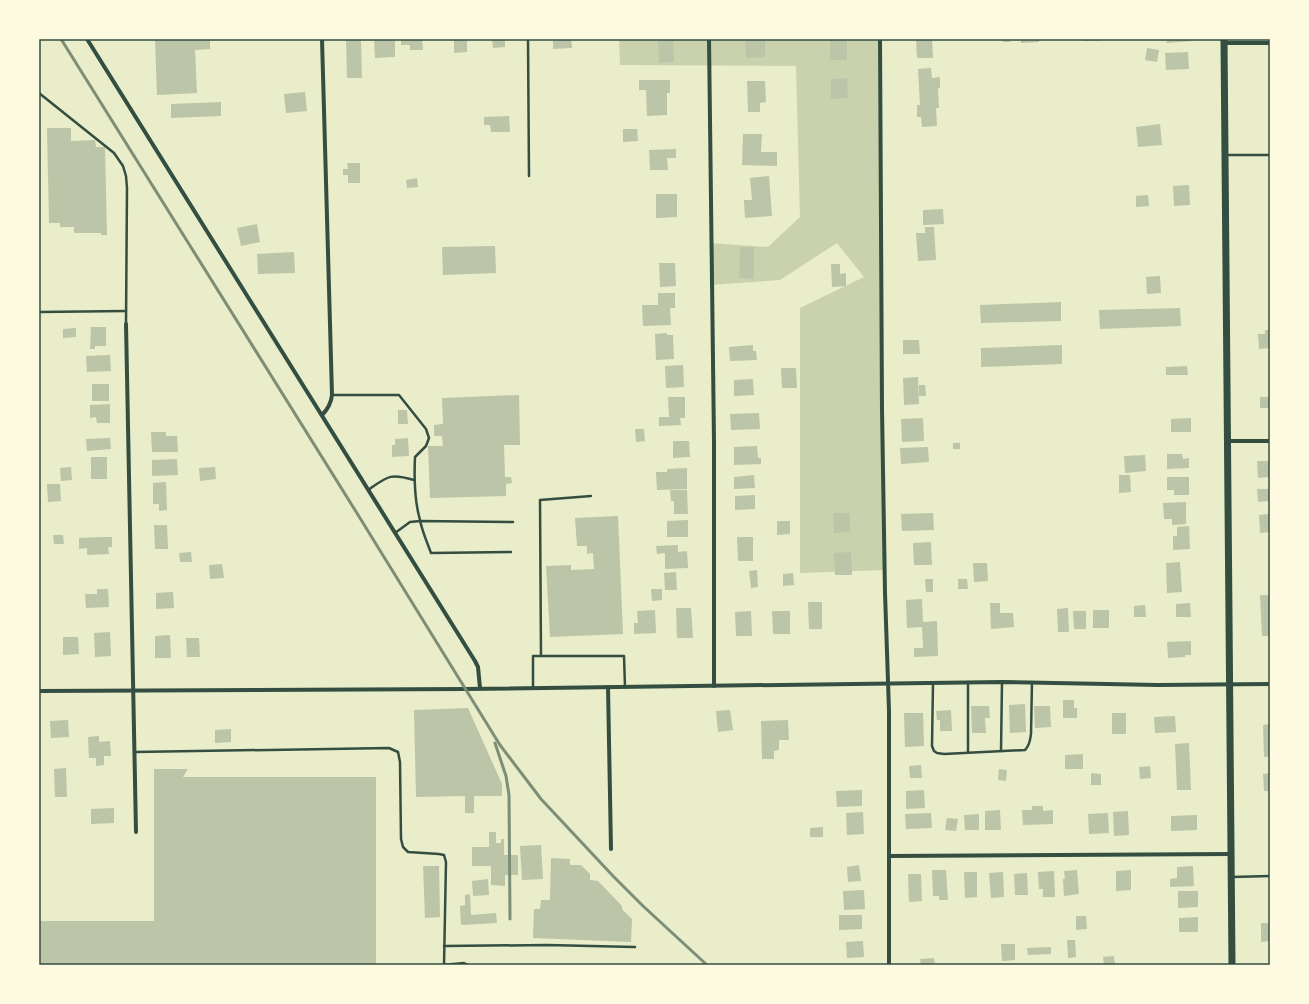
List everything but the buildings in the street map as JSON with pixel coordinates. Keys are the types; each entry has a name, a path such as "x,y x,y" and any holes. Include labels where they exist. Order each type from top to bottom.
{"main road":[{"path":"1224,41 1225,304 1228,442 1232,965"}],"street":[{"path":"86,39 475,660 478,667 480,688"},
{"path":"322,39 328,322 332,395 330,406 322,415"},
{"path":"709,39 714,440 714,686"},
{"path":"880,39 882,409 888,683 889,965"},
{"path":"1224,41 1270,43"},
{"path":"126,324 136,832"},
{"path":"1228,442 1270,441"},
{"path":"39,691 533,688 968,682 1270,684"},
{"path":"608,687 610,849"},
{"path":"889,856 1231,854"}],"lane":[{"path":"528,39 529,176"},
{"path":"39,94 114,153 123,166 126,176 126,324"},
{"path":"1225,155 1270,155"},
{"path":"39,312 126,311"},
{"path":"332,395 399,395 426,429 430,438 426,446 415,457 414,480 416,504 431,553 511,552"},
{"path":"368,490 389,476 399,476 414,480"},
{"path":"541,656 540,500 591,496"},
{"path":"395,533 410,522 420,521 513,522"},
{"path":"533,688 533,656 624,656 625,687"},
{"path":"968,682 968,752"},
{"path":"1001,751 1002,682"},
{"path":"933,683 932,746 934,751 937,753 944,754 1025,750 1030,742 1031,734 1032,682"},
{"path":"135,752 389,748 398,752 400,762 401,839 403,846 408,852 444,855 446,862 443,965 464,963 468,965"},
{"path":"1231,877 1270,876"},
{"path":"444,946 547,945 635,947"}],"green space":[{"path":"619,39 878,39 884,570 800,573 800,308 864,277 837,243 780,280 710,285 710,243 768,247 800,217 796,66 620,65"}],"railway":[{"path":"61,39 500,745 541,799 613,876 707,965"},
{"path":"495,743 506,776 509,795 510,919"}]}
